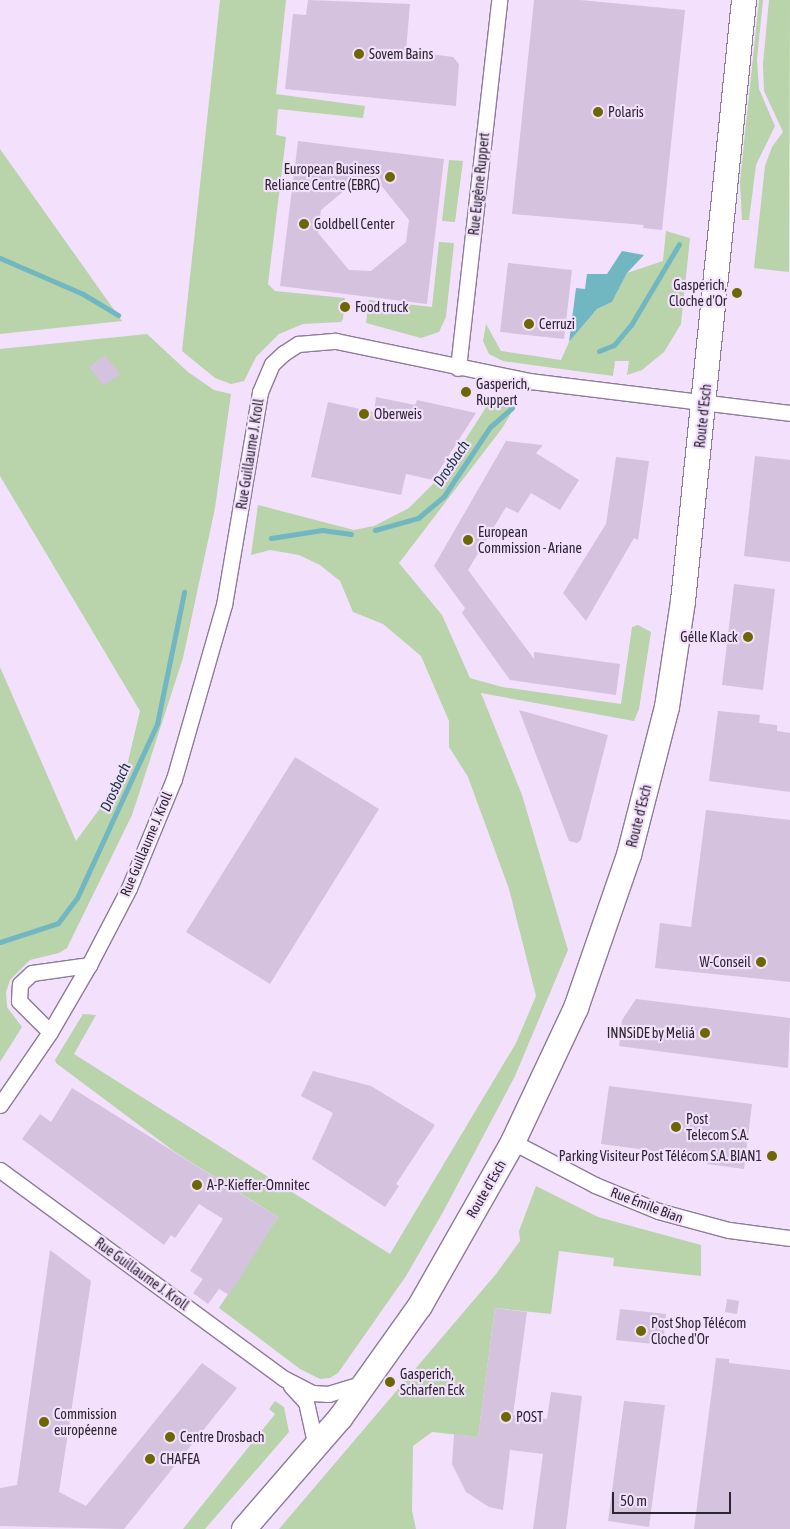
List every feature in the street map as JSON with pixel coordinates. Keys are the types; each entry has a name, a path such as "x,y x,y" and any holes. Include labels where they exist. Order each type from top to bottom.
{"main road":[{"name":"Route d'Esch","path":"244,1529 316,1447 366,1383 420,1306 513,1142 576,1008 629,855 662,726 683,601 744,0"}],"street":[{"name":"Rue Eugène Ruppert","path":"458,368 499,0"},
{"name":"Rue Guillaume J. Kroll","path":"0,1105 50,1032 89,964 140,860 174,779 193,720 224,605 260,392 272,364 298,344 336,341 530,382 790,413"},
{"path":"50,1032 19,1001 20,984 32,973 89,964"},
{"name":"Rue Émile Bian","path":"513,1142 595,1185 658,1211 729,1230 790,1238"},
{"name":"Rue Guillaume J. Kroll","path":"0,1170 285,1379 313,1393 328,1394 366,1383"},
{"name":"Rue Guillaume J. Kroll","path":"285,1379 306,1402 316,1447"}],"shaded area":[{"path":"220,0 286,0 276,94 365,106 363,118 278,109 276,135 286,137 268,284 275,291 345,298 343,319 341,322 303,324 279,334 256,357 244,381 231,384 215,378 182,351"},
{"path":"759,0 763,0 757,59 759,89 775,126 756,165 749,220 742,220 740,181"},
{"path":"769,0 790,0 789,272 754,268 765,166 772,147 783,132 764,91 763,64"},
{"path":"0,149 122,321 0,334"},
{"path":"449,160 463,161 455,222 442,221"},
{"path":"666,231 690,238 681,324 664,352 642,370 627,375 629,361 615,361 613,376 503,361 489,354 483,341 486,324 501,351 561,360 569,342 597,309 612,302 627,273 663,261"},
{"path":"439,242 454,243 446,317 439,332 421,338 366,323 369,300 432,307"},
{"path":"622,251 644,255 627,273 612,302 597,309 569,342 576,288 585,289 587,274 607,274"},
{"path":"147,334 188,372 214,390 231,394 215,508 183,658 132,815 67,948 59,953 30,960 10,980 6,992 7,1007 22,1027 0,1062 0,667 76,841 125,774 140,711 0,476 0,349"},
{"path":"492,398 517,403 503,427 399,563 442,615 470,678 502,687 621,704 632,627 638,625 651,632 639,709 634,721 481,693 522,795 568,950 515,1076 443,1212 406,1276 338,1373 330,1378 320,1379 300,1369 219,1308 278,1217 175,1152 56,1063 55,1060 83,1014 96,1015 74,1054 390,1254 516,1043 536,996 509,889 468,777 449,747 449,721 421,656 383,624 353,612 340,581 320,565 299,555 270,550 251,555 258,505 354,530 374,526 409,508 444,473"},
{"path":"536,1186 598,1217 701,1245 701,1276 613,1266 614,1258 559,1251 551,1314 495,1308 478,1437 432,1432 413,1446 412,1511 416,1529 279,1529 496,1274 520,1241 519,1231"},
{"path":"275,1401 284,1407 289,1432 205,1529 183,1529 275,1414 269,1409"}],"building":[{"name":"Sovem Bains","path":"308,0 410,4 406,51 453,57 459,64 456,106 285,89 293,14 306,15"},
{"name":"Polaris","path":"534,0 580,0 685,10 662,230 643,228 644,225 512,214"},
{"name":"Goldbell Center","path":"298,141 444,159 427,304 280,286","holes":["357,180 380,184 409,220 406,242 371,271 349,270 318,233 321,210"]},
{"path":"508,263 572,270 564,339 500,332"},
{"path":"105,355 120,374 104,386 89,367"},
{"path":"376,397 415,405 417,400 476,413 433,480 406,474 401,495 311,477 328,402 374,412"},
{"path":"506,441 543,445 536,453 579,480 560,510 531,493 518,513 506,507 468,570 534,659 534,652 620,664 616,695 510,680 462,613 465,608 434,566"},
{"path":"755,456 790,460 790,562 744,556"},
{"name":"European Commission - Ariane","path":"616,457 649,461 638,540 634,538 586,621 563,593 606,524"},
{"name":"Gélle Klack","path":"734,584 775,589 763,690 722,685"},
{"path":"519,710 608,735 581,840 577,843 569,841"},
{"path":"718,711 760,715 759,723 777,725 777,731 790,733 790,792 709,781"},
{"path":"295,757 379,809 270,984 186,932"},
{"path":"706,810 790,820 790,982 655,968 660,923 691,927"},
{"name":"INNSiDE by Meliá","path":"636,999 790,1018 788,1068 619,1046 622,1020"},
{"path":"313,1071 371,1086 435,1125 396,1184 399,1186 385,1207 312,1159 333,1113 301,1096"},
{"name":"Post Telecom S.A.","path":"609,1086 752,1104 744,1169 707,1164 708,1158 601,1144"},
{"path":"72,1088 278,1217 229,1295 219,1289 208,1304 193,1293 203,1279 190,1271 223,1219 199,1204 175,1238 171,1235 164,1245 22,1139 40,1114 51,1122"},
{"name":"Centre Drosbach","path":"50,1250 91,1281 59,1492 86,1506 202,1363 237,1388 124,1529 0,1526 0,1488 17,1485"},
{"path":"727,1299 739,1301 737,1314 725,1312"},
{"name":"POST","path":"495,1308 527,1312 513,1415 547,1419 551,1392 582,1396 566,1529 533,1529 543,1454 510,1450 503,1510 489,1507 466,1492 452,1464 454,1434 478,1437"},
{"name":"Post Shop Télécom Cloche d'Or","path":"620,1309 666,1314 663,1345 616,1340"},
{"path":"716,1358 729,1359 729,1363 790,1370 790,1529 694,1529"},
{"path":"624,1401 665,1405 649,1527 608,1521"}],"waterway":[{"name":"Drosbach","path":"599,351 614,345 631,325 679,244"},
{"path":"0,258 83,294 118,315"},
{"name":"Drosbach","path":"375,530 418,518 444,496 490,427 512,408"},
{"name":"Drosbach","path":"271,538 322,530 351,534"},
{"name":"Drosbach","path":"0,942 58,923 77,898 157,724 184,592"}],"place":[{"name":"Sovem Bains","path":"359,54"},
{"name":"Polaris","path":"598,112"},
{"name":"European Business Reliance Centre (EBRC)","path":"390,177"},
{"name":"Goldbell Center","path":"304,224"},
{"name":"Gasperich, Cloche d'Or","path":"737,293"},
{"name":"Food truck","path":"345,307"},
{"name":"Cerruzi","path":"529,324"},
{"name":"Gasperich, Ruppert","path":"466,392"},
{"name":"Oberweis","path":"364,414"},
{"name":"European Commission - Ariane","path":"468,540"},
{"name":"Gélle Klack","path":"748,637"},
{"name":"W-Conseil","path":"761,962"},
{"name":"INNSiDE by Meliá","path":"705,1033"},
{"name":"Post Telecom S.A.","path":"676,1127"},
{"name":"Parking Visiteur Post Télécom S.A. BIAN1","path":"772,1156"},
{"name":"A-P-Kieffer-Omnitec","path":"197,1185"},
{"name":"Post Shop Télécom Cloche d'Or","path":"641,1331"},
{"name":"Gasperich, Scharfen Eck","path":"390,1382"},
{"name":"POST","path":"506,1417"},
{"name":"Commission européenne","path":"44,1422"},
{"name":"Centre Drosbach","path":"170,1437"},
{"name":"CHAFEA","path":"150,1459"}]}
